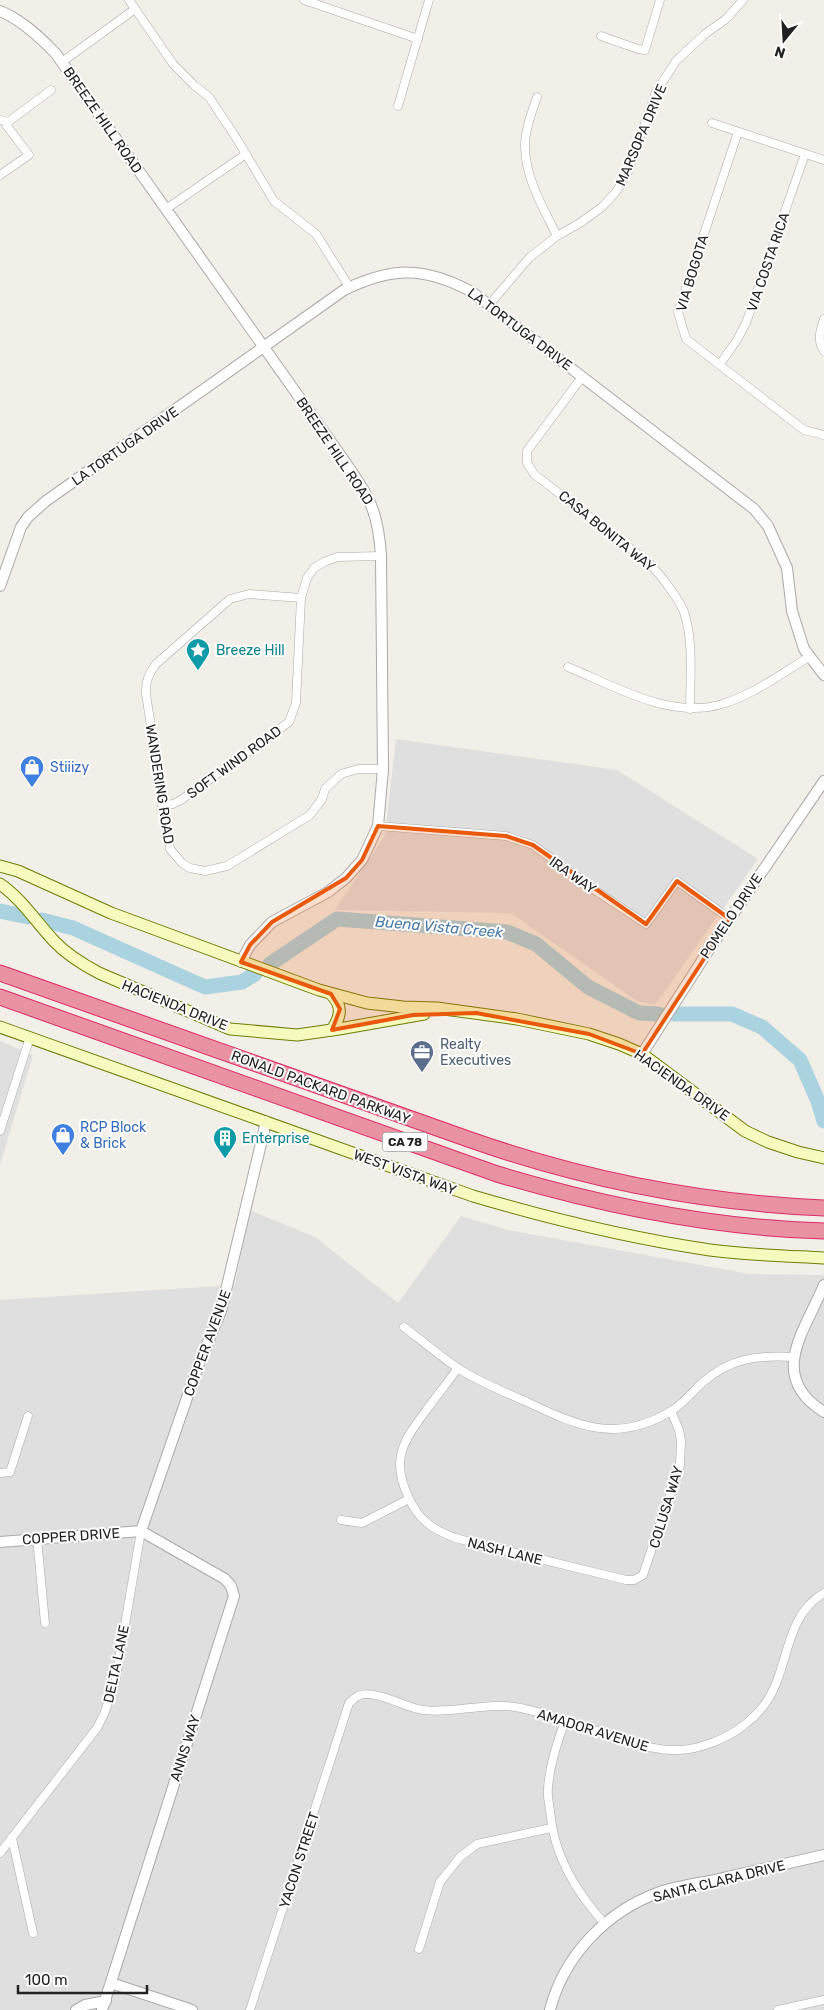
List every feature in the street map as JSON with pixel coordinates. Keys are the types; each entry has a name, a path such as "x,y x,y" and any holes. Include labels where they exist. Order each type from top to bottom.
{"highway":[{"path":"0,965 38,986"},
{"name":"RONALD PACKARD PARKWAY","path":"0,973 542,1164 596,1178 706,1198 824,1208"},
{"name":"RONALD PACKARD PARKWAY","path":"0,997 488,1171 550,1190 605,1204 679,1218 824,1231"}],"main road":[{"name":"HACIENDA DRIVE","path":"0,866 18,871 111,913 331,994 367,1003 403,1008 437,1008 516,1019 590,1034 619,1044 642,1054 745,1131 790,1150 824,1158"},
{"name":"HACIENDA DRIVE","path":"0,884 13,893 62,949 79,962 99,973 230,1029 297,1034 332,1030 413,1015 442,1012 476,1013"},
{"path":"331,994 339,1004 340,1009 337,1023 332,1030"},
{"name":"WEST VISTA WAY","path":"0,1027 473,1196 547,1217 602,1231 712,1250 824,1258"}],"street":[{"path":"129,0 174,64 195,86 209,97 274,201 316,234 350,288"},
{"path":"304,0 418,39"},
{"path":"398,106 429,0"},
{"path":"601,36 644,50 660,0"},
{"name":"MARSOPA DRIVE","path":"489,305 529,258 557,236 580,223 602,207 616,192 628,172 656,92 676,61 704,34 726,19 743,0"},
{"path":"62,62 135,9"},
{"name":"BREEZE HILL ROAD","path":"0,11 10,15 41,38 62,62 365,491 373,508 379,532 381,556 383,769 378,826 362,860 346,878 328,892 272,922 250,945 241,962"},
{"path":"0,175 29,154 4,121 51,90"},
{"path":"537,97 529,121 525,144 527,162 535,190 557,236"},
{"path":"712,123 824,160"},
{"name":"VIA BOGOTA","path":"738,132 678,312 686,338 804,430 824,435"},
{"path":"166,209 246,154"},
{"name":"VIA COSTA RICA","path":"720,364 737,340 746,323 805,154"},
{"name":"LA TORTUGA DRIVE","path":"0,586 21,527 28,517 46,501 350,288 366,280 386,274 402,272 426,274 454,282 472,292 754,509 768,526 787,568 792,611 804,649 824,675"},
{"path":"824,319 820,330 820,346 824,351"},
{"name":"CASA BONITA WAY","path":"582,377 527,451 527,463 534,474 648,562 660,574 684,612 689,644 690,709"},
{"name":"SOFT WIND ROAD","path":"162,805 174,804 181,800 289,722 296,704 301,598 307,578 314,568 337,557 381,556"},
{"name":"WANDERING ROAD","path":"301,598 249,594 230,599 156,664 150,672 146,694 170,849 182,863 190,868 205,871 227,866 310,815 322,800 325,789 341,774 358,769 383,769"},
{"path":"568,667 654,702 690,709 721,705 743,696 810,657"},
{"name":"POMELO DRIVE","path":"642,1054 780,842 824,781"},
{"name":"IRA WAY","path":"378,826 506,836 533,845 592,889 646,924 677,881 730,919"},
{"path":"0,1131 30,1037"},
{"name":"COPPER AVENUE","path":"141,1531 198,1366 221,1311 264,1132 265,1121"},
{"path":"824,1285 799,1335 793,1356 794,1370 804,1394 810,1402 824,1412"},
{"path":"404,1327 474,1378 570,1422 586,1427 621,1429 642,1425 683,1403 716,1371 731,1364 754,1357 793,1356"},
{"path":"341,1520 362,1523 409,1500 401,1478 399,1462 402,1448 408,1434 458,1368"},
{"name":"COLUSA WAY","path":"616,1578 634,1580 643,1575 651,1555 682,1454 679,1430 671,1411"},
{"path":"0,1473 10,1472 28,1416"},
{"name":"NASH LANE","path":"409,1500 417,1513 430,1527 455,1538 616,1578"},
{"name":"COPPER DRIVE","path":"0,1542 141,1531"},
{"name":"DELTA LANE","path":"0,1853 97,1728 104,1714 115,1683 141,1531"},
{"name":"ANNS WAY","path":"104,2005 234,1596 231,1586 224,1579 141,1531"},
{"path":"37,1538 45,1623"},
{"name":"AMADOR AVENUE","path":"347,1709 349,1703 358,1695 369,1694 422,1710 494,1706 519,1708 650,1748 690,1750 724,1738 746,1724 767,1700 777,1679 793,1629 802,1612 824,1593"},
{"name":"YACON STREET","path":"250,2010 347,1709"},
{"path":"565,1721 554,1751 547,1790 551,1828 571,1880 604,1923"},
{"path":"418,1949 440,1882 460,1857 476,1844 551,1828"},
{"path":"12,1838 33,1933"},
{"name":"SANTA CLARA DRIVE","path":"550,2010 554,1994 566,1969 581,1947 604,1923 631,1906 660,1892 824,1855"},
{"path":"111,1983 192,2010"},
{"path":"778,2010 824,2000"},
{"path":"76,2010 85,2005 104,2005"}],"highlighted area":[{"path":"378,826 506,836 533,845 646,924 677,881 730,919 642,1054 589,1034 476,1013 413,1015 332,1030 340,1009 331,994 241,962 250,945 272,922 346,878 362,860"}],"shaded area":[{"path":"396,739 617,770 758,859 655,1005 637,1001 511,913 335,910 385,835"},
{"path":"0,1041 33,1055 0,1165"},
{"path":"249,1210 315,1237 398,1303 461,1216 508,1230 750,1274 824,1275 824,2010 0,2010 0,1300 235,1285"}],"waterway":[{"name":"Buena Vista Creek","path":"0,911 28,917"},
{"name":"Buena Vista Creek","path":"270,964 337,919 507,932 536,944 588,987 639,1013 659,1014"},
{"name":"Buena Vista Creek","path":"42,920 73,928 205,987 242,982 255,974"},
{"name":"Buena Vista Creek","path":"674,1014 732,1014 762,1027 800,1060 818,1101 824,1121"}],"place":[{"name":"Breeze Hill","path":"198,671"},
{"name":"Stiiizy","path":"32,788"},
{"name":"Realty Executives","path":"422,1073"},
{"name":"RCP Block & Brick","path":"63,1156"},
{"name":"Enterprise","path":"225,1159"}]}
